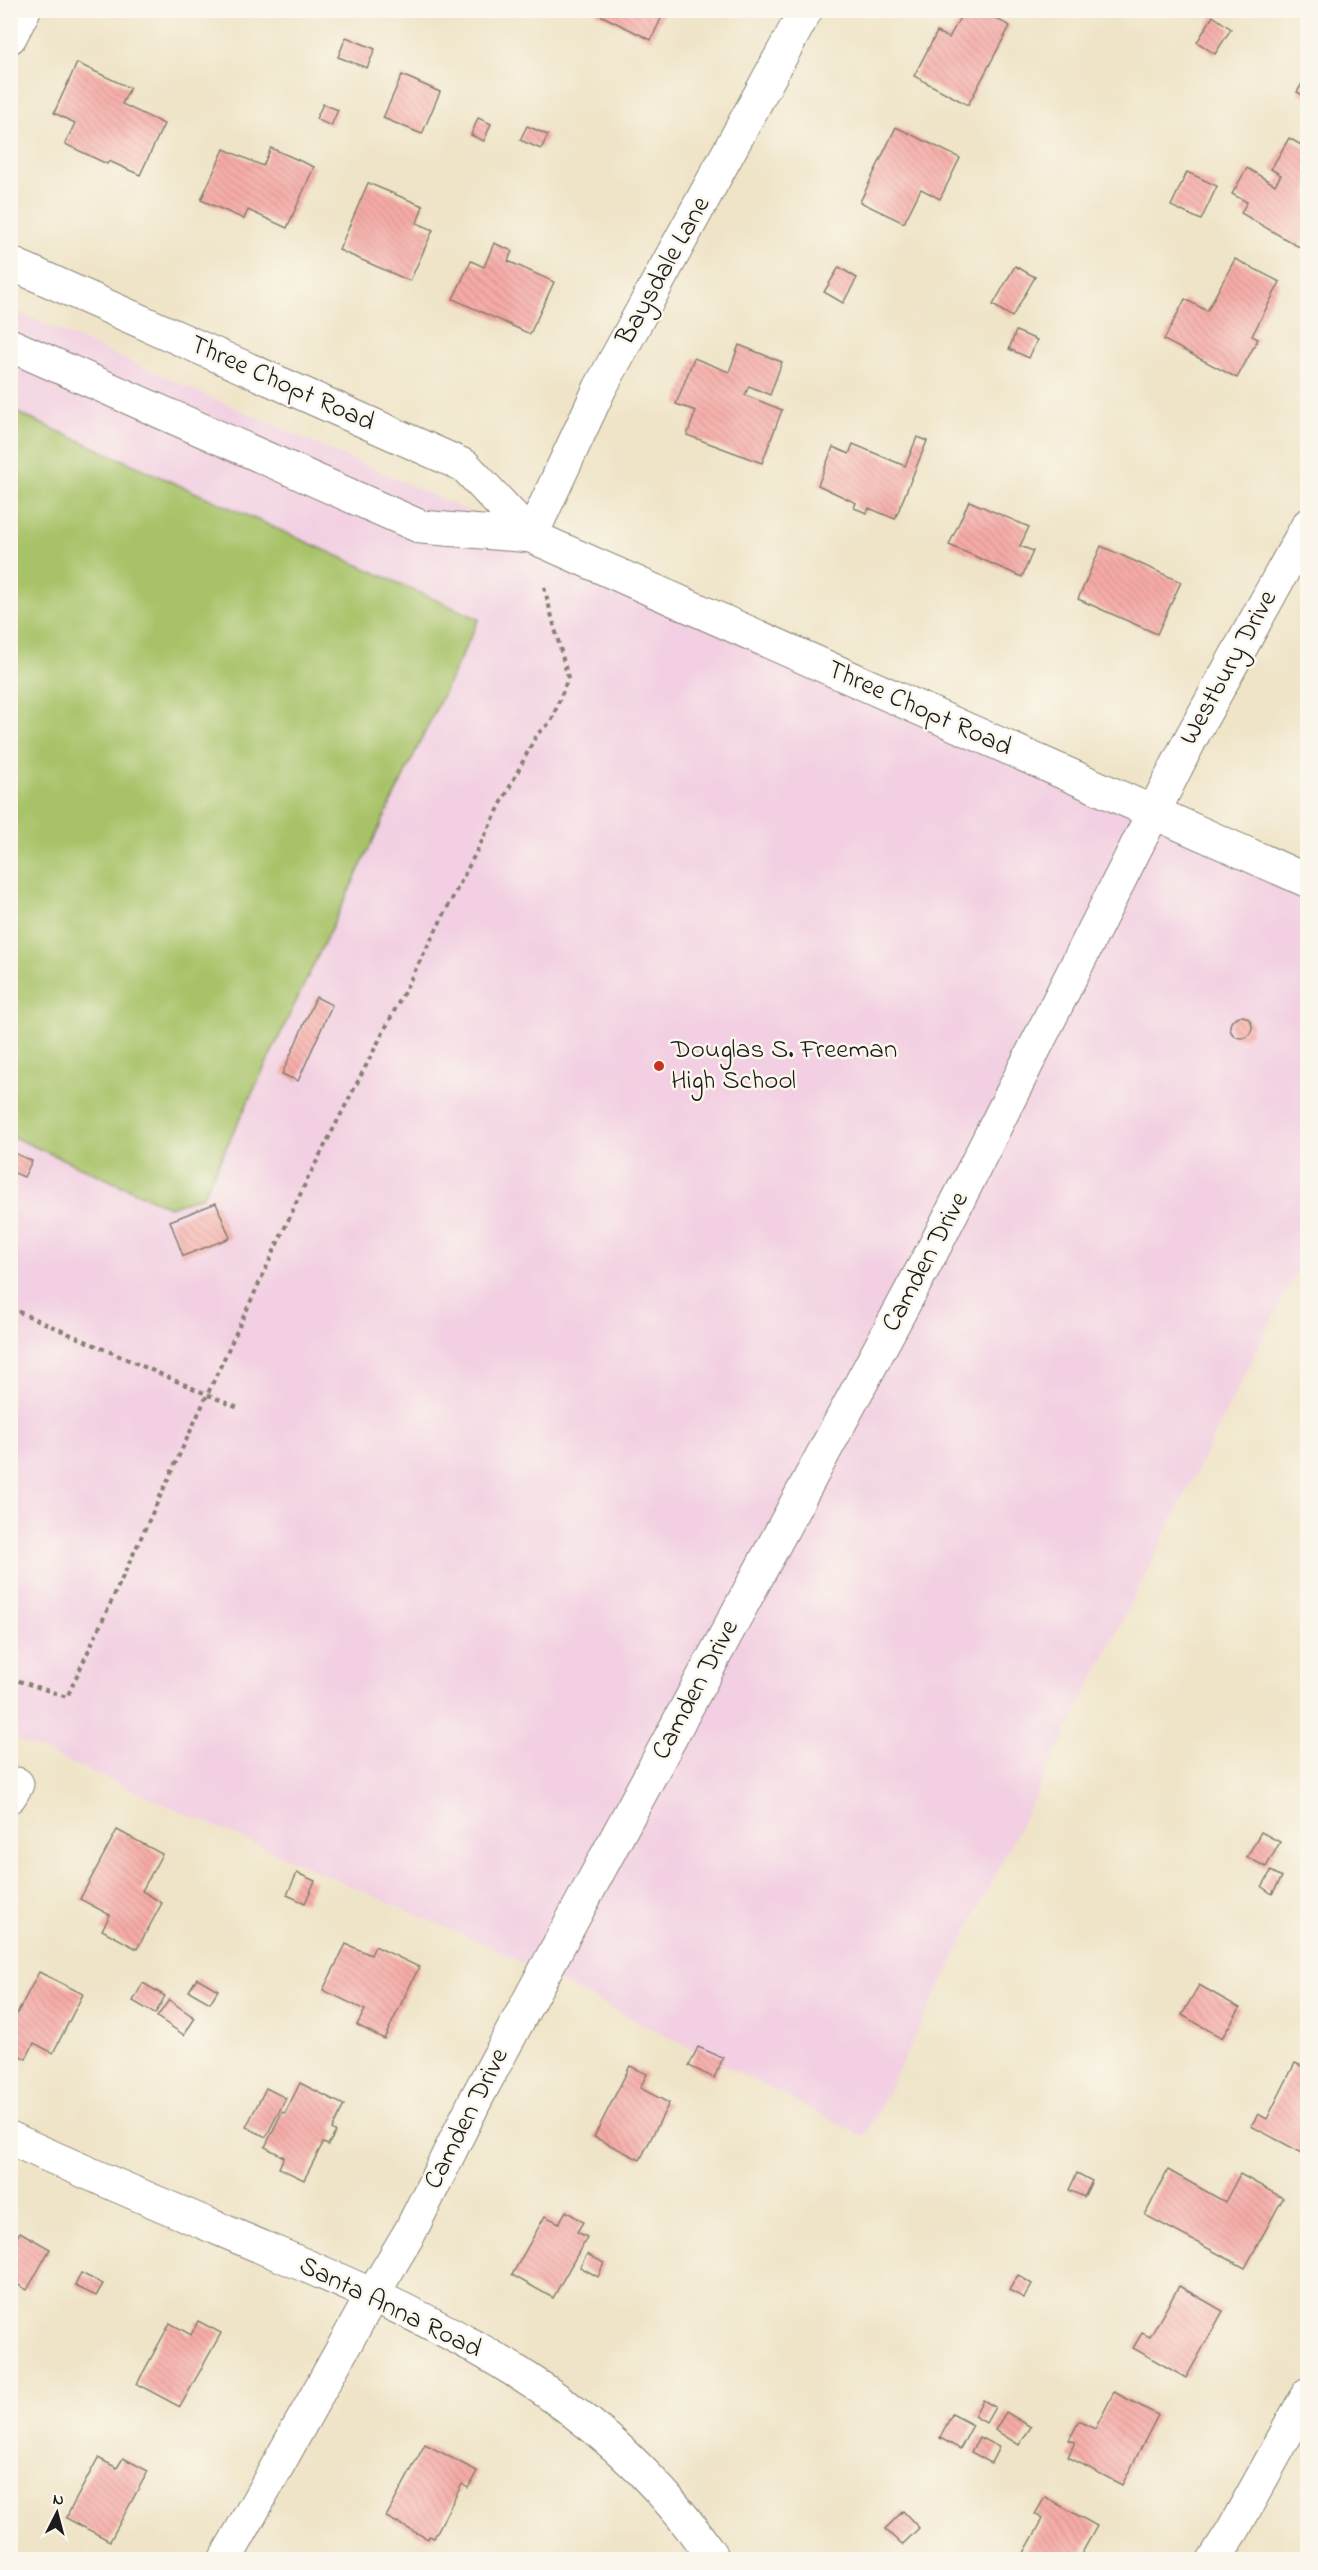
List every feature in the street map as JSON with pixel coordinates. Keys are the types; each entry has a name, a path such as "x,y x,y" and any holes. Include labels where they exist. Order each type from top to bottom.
{"street":[{"path":"10,37 24,10"},
{"name":"Baysdale Lane","path":"531,536 600,388 806,10"},
{"name":"Three Chopt Road","path":"10,263 465,466 531,536"},
{"name":"Three Chopt Road","path":"10,345 421,528 531,536 1308,881"},
{"name":"Westbury Drive","path":"1154,813 1191,738 1308,525"},
{"name":"Camden Drive","path":"225,2559 410,2232 477,2097 936,1244 1154,813"},
{"name":"Santa Anna Road","path":"10,2138 81,2171 373,2294 439,2325 548,2391 594,2425 652,2481 714,2559"},
{"path":"1214,2559 1233,2530 1308,2394"}],"path":[{"path":"10,1678 67,1697 306,1182 537,734 550,722 568,678 531,536"},
{"path":"10,1308 238,1408"}],"shaded area":[{"name":"Douglas S. Freeman High School","path":"11,309 1307,881 1307,1250 865,2137 495,1949 11,1737"}],"green space":[{"path":"11,410 479,619 203,1196 169,1207 11,1136"}],"building":[{"path":"597,10 665,10 651,40 596,13"},
{"path":"964,10 980,10 1010,26 968,105 914,76 937,32 949,38"},
{"path":"1213,16 1231,29 1215,54 1197,42"},
{"path":"346,37 375,49 367,68 338,57"},
{"path":"77,63 130,88 122,104 164,124 140,175 109,161 107,164 65,144 75,123 54,113"},
{"path":"1308,74 1308,98 1297,92"},
{"path":"402,75 440,92 422,134 383,118"},
{"path":"323,104 338,110 331,126 316,119"},
{"path":"478,118 491,124 484,141 471,135"},
{"path":"527,126 548,135 541,149 520,140"},
{"path":"896,127 960,158 940,199 921,189 904,223 860,202"},
{"path":"1289,138 1308,149 1308,232 1299,247 1241,213 1247,202 1232,194 1247,168 1275,185 1281,175 1271,169"},
{"path":"271,148 314,167 287,228 248,210 244,219 201,200 224,149 263,166"},
{"path":"1187,172 1217,186 1201,220 1171,206"},
{"path":"368,183 423,206 417,223 433,230 410,281 339,250"},
{"path":"494,243 512,251 508,261 554,282 530,334 453,299 471,261 484,267"},
{"path":"1235,259 1280,282 1252,336 1258,339 1237,378 1164,340 1185,299 1207,311"},
{"path":"1015,266 1035,277 1012,317 993,305"},
{"path":"839,267 857,278 843,303 824,292"},
{"path":"1016,331 1037,340 1029,358 1009,349"},
{"path":"739,345 782,362 770,395 749,386 745,395 782,410 762,463 687,435 696,411 676,404 694,358 729,372"},
{"path":"917,437 927,441 895,519 869,508 867,513 854,508 856,503 818,485 833,447 849,454 853,444 905,466"},
{"path":"969,501 1029,527 1020,546 1033,551 1022,577 949,545"},
{"path":"1101,546 1181,582 1157,634 1078,599"},
{"path":"316,997 332,1005 298,1081 282,1074"},
{"path":"1241,1016 1249,1019 1252,1027 1249,1035 1241,1038 1233,1035 1230,1027 1233,1019"},
{"path":"10,1151 32,1161 24,1177 10,1171"},
{"path":"216,1203 230,1238 183,1256 170,1221"},
{"path":"117,1830 162,1854 142,1891 162,1903 137,1949 102,1930 110,1915 80,1899"},
{"path":"1261,1832 1280,1842 1266,1867 1247,1857"},
{"path":"1271,1871 1282,1877 1272,1894 1262,1887"},
{"path":"297,1873 315,1881 305,1903 287,1895"},
{"path":"346,1944 371,1955 375,1946 419,1967 384,2039 357,2025 365,2010 323,1990"},
{"path":"39,1972 83,1994 53,2053 34,2043 26,2059 10,2051 10,2027"},
{"path":"197,1978 218,1990 210,2003 189,1991"},
{"path":"143,1983 165,1996 155,2014 133,2001"},
{"path":"1199,1985 1240,2008 1222,2038 1182,2015"},
{"path":"169,2000 195,2018 184,2035 157,2017"},
{"path":"698,2047 723,2058 714,2078 689,2066"},
{"path":"1295,2063 1308,2069 1306,2155 1251,2126 1258,2114 1267,2119"},
{"path":"630,2066 647,2074 640,2088 669,2103 640,2160 594,2137"},
{"path":"300,2083 344,2105 332,2129 336,2132 328,2145 323,2143 304,2180 279,2168 284,2157 265,2147 282,2112 285,2113"},
{"path":"266,2088 286,2098 266,2137 246,2127"},
{"path":"1168,2170 1225,2202 1240,2174 1283,2198 1245,2268 1145,2215"},
{"path":"1077,2173 1092,2181 1084,2197 1069,2190"},
{"path":"566,2211 583,2222 577,2232 587,2237 553,2298 512,2275 545,2216 559,2223"},
{"path":"20,2232 50,2249 27,2290 10,2280 10,2250"},
{"path":"587,2254 604,2263 598,2277 580,2267"},
{"path":"81,2273 103,2284 96,2296 75,2286"},
{"path":"1018,2275 1032,2284 1024,2298 1009,2290"},
{"path":"1179,2286 1223,2311 1186,2378 1133,2348 1142,2333 1150,2337"},
{"path":"198,2321 221,2333 180,2407 137,2384 170,2323 191,2335"},
{"path":"1114,2392 1158,2415 1122,2485 1068,2457 1075,2442 1069,2440 1079,2421 1095,2429"},
{"path":"983,2400 995,2407 986,2423 974,2416"},
{"path":"1006,2412 1031,2427 1019,2445 995,2430"},
{"path":"952,2414 973,2425 960,2449 940,2438"},
{"path":"979,2437 999,2447 991,2463 971,2452"},
{"path":"425,2444 477,2471 468,2488 462,2484 434,2538 429,2536 428,2539 386,2517"},
{"path":"98,2458 117,2468 123,2458 148,2471 110,2541 66,2518"},
{"path":"1045,2497 1097,2526 1078,2560 1020,2560 1043,2519 1035,2514"},
{"path":"903,2511 919,2528 902,2545 885,2529"}],"place":[{"name":"Douglas S. Freeman High School","path":"659,1066"}]}
